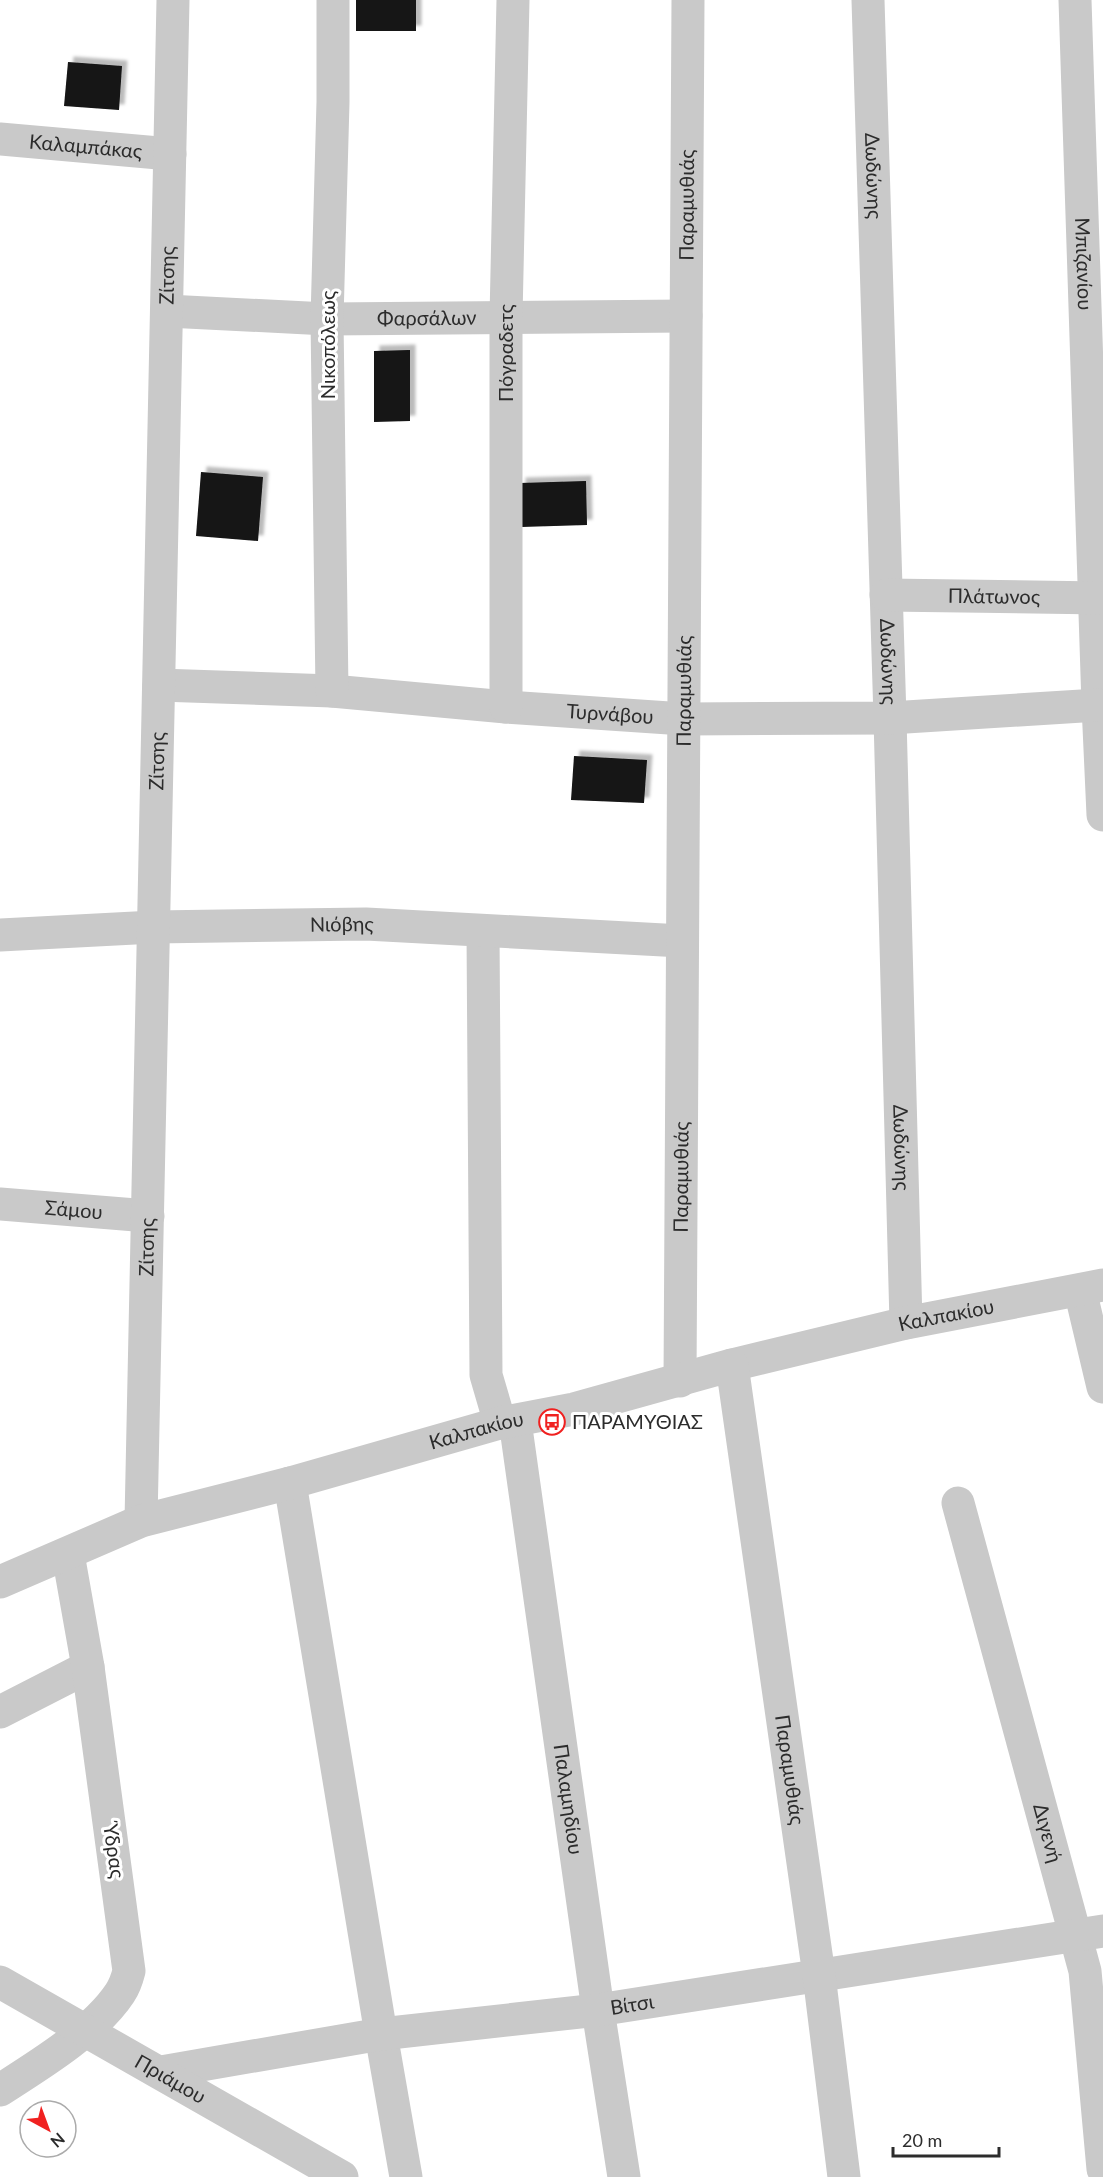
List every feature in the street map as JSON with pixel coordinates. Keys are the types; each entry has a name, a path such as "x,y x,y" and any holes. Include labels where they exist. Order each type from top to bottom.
{"street":[{"name":"Ζίτσης","path":"141,1521 173,0"},
{"name":"Nικοπόλεως","path":"332,691 327,319 333,102 333,0"},
{"name":"Πόγραδετς","path":"506,707 506,317 513,0"},
{"name":"Παραμυθιάς","path":"680,1381 688,0"},
{"name":"Δωδώνης","path":"868,0 906,1323"},
{"name":"Μπιζανίου","path":"1075,0 1099,598 1098,705 1103,815"},
{"name":"Καλαμπάκας","path":"0,140 170,154"},
{"name":"Φαρσάλων","path":"167,311 327,319 686,316"},
{"name":"Πλάτωνος","path":"886,595 1099,598"},
{"name":"Τυρνάβου","path":"159,685 332,691 684,720 890,718 1098,705"},
{"name":"Νιόβης","path":"0,935 154,927 366,924 682,941"},
{"name":"Παλαμηδίου","path":"483,931 486,1375 508,1422 624,2177"},
{"name":"Σάμου","path":"0,1204 148,1216"},
{"name":"Καλπακίου","path":"0,1582 141,1521 290,1483 508,1422 574,1409 732,1365 906,1323 1092,1287"},
{"path":"1092,1287 1103,1386"},
{"name":"Παραμυθιάς","path":"732,1365 819,1975 844,2177"},
{"path":"290,1483 406,2177"},
{"name":"Διγενή","path":"958,1503 1089,1933 1085,1971 1103,2169"},
{"name":"Ύδρας","path":"0,2090 86,2030 107,2010 122,1991 129,1971 88,1667 68,1554"},
{"path":"0,1712 88,1667"},
{"name":"Βίτσι","path":"161,2072 381,2034 598,2010 1089,1933"},
{"name":"Πριάμου","path":"0,1982 161,2072 322,2173"}],"building":[{"path":"356,0 416,0 416,31 356,31"},
{"path":"68,62 122,66 119,110 64,106"},
{"path":"410,350 410,421 374,422 374,351"},
{"path":"201,472 263,477 258,541 196,536"},
{"path":"586,481 587,525 521,527 520,483"},
{"path":"574,756 647,760 644,803 571,800"}],"place":[{"name":"ΠΑΡΑΜΥΘΙΑΣ","path":"552,1422"}]}
